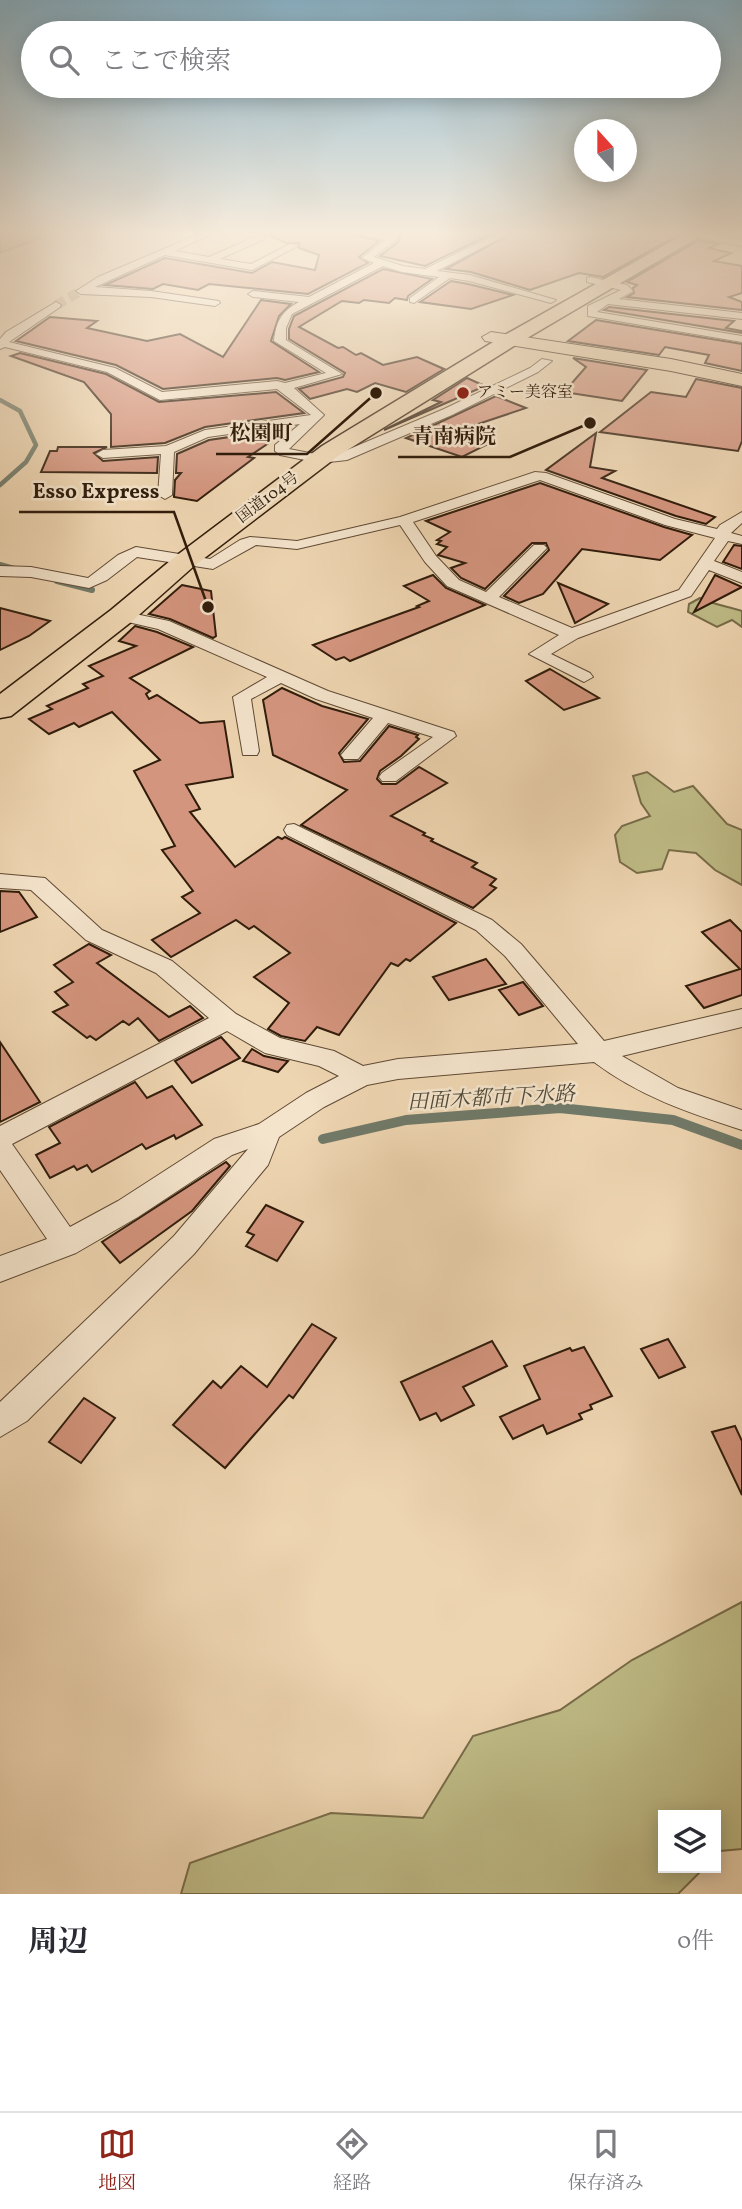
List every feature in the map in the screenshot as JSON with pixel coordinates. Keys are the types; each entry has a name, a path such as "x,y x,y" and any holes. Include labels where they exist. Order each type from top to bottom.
{"highway":[{"name":"国道104号","path":"0,709 121,616 185,561 320,459 526,319"},
{"name":"国道104号","path":"99,604 296,454 538,319"}],"main road":[{"path":"506,335 688,361 742,373"},
{"path":"506,335 742,380"}],"street":[{"path":"33,319 10,334 1,345 111,370 160,396 264,385 285,387 336,374 280,341 285,319"},
{"path":"623,319 742,340"},
{"path":"316,418 280,448 320,459 342,457 448,412 546,361"},
{"path":"285,387 317,415 316,418"},
{"path":"103,454 168,450 205,434 316,418"},
{"path":"165,495 168,450"},
{"path":"0,571 43,574 89,583 95,582 129,554 144,552 213,564 244,543 255,540 297,545 404,520 541,476 670,522 742,540"},
{"path":"584,677 538,654 572,634 685,593 723,537 725,528 742,516"},
{"path":"404,520 442,574 453,583 572,634"},
{"path":"488,599 539,548"},
{"path":"704,562 742,578"},
{"path":"121,616 163,625 280,677 383,717 447,736 389,777"},
{"path":"250,751 242,697 280,677"},
{"path":"351,755 383,717"},
{"path":"294,830 484,925 513,950 599,1052 626,1073 669,1095 742,1120"},
{"path":"0,881 37,883 94,935 164,967 227,1020 274,1046 325,1058 361,1076"},
{"path":"0,1269 66,1244 128,1209 223,1147 268,1131 315,1100 361,1076 398,1069 599,1052 742,1018"},
{"path":"0,1138 227,1020"},
{"path":"0,1421 16,1410 184,1245 260,1157 268,1131"},
{"path":"0,1148 66,1244"}],"shaded area":[{"path":"700,598 742,611 742,627 732,620 717,627 688,612 689,604"},
{"path":"647,772 674,792 693,786 727,824 742,830 742,885 715,870 696,853 669,850 662,869 637,873 620,862 615,835 622,826 650,816 641,803 633,776"},
{"path":"742,1602 742,1849 721,1851 721,1810 658,1810 658,1873 699,1873 678,1894 181,1894 190,1863 331,1813 423,1818 473,1736 560,1710 632,1660"}],"building":[{"path":"47,319 78,319 97,321 87,328 147,341 180,334 223,357 248,319 278,319 271,341 319,372 285,380 277,378 163,389 116,365 16,341"},
{"path":"293,319 312,319 299,327 356,355 361,353 383,365 417,357 444,369 406,392 375,383 357,392 347,389 310,399 299,389 343,377 345,373 289,339"},
{"path":"660,319 734,321 726,328 742,333"},
{"path":"596,320 742,344 742,371 705,363 709,355 665,347 659,355 568,341"},
{"path":"20,353 106,374 159,402 276,392 304,413 205,427 165,443 111,447 111,414 84,382 11,356"},
{"path":"573,358 647,370 622,401 564,392 586,367"},
{"path":"467,378 485,386 384,430 441,402 433,400"},
{"path":"696,379 742,388 742,441 738,451 600,432 651,392 686,397"},
{"path":"496,396 526,408 457,431 490,443 462,457 406,438"},
{"path":"291,428 248,457 254,458 197,501 174,497 175,480 181,473 176,473 177,454 209,440"},
{"path":"596,433 590,467 615,471 602,478 715,517 706,524 676,516 546,470"},
{"path":"58,447 107,447 94,453 103,461 158,457 157,473 41,472 50,451 57,451"},
{"path":"540,483 692,535 660,560 582,549 543,594 519,603 504,596 549,550 546,543 532,543 485,589 461,578 451,568 465,563 438,555 447,547 437,544 441,541 437,540 450,532 426,521"},
{"path":"734,545 742,546 742,569 723,562"},
{"path":"433,575 446,588 485,605 350,661 344,657 336,660 313,645 419,607 417,606 429,601 404,586"},
{"path":"715,575 742,587 694,612"},
{"path":"558,583 608,604 575,623"},
{"path":"182,585 211,591 216,636 213,638 170,619 149,614"},
{"path":"0,608 50,621 29,636 0,650"},
{"path":"135,626 193,647 130,678 150,691 146,694 149,699 157,695 200,723 224,721 233,777 186,785 200,809 190,812 235,867 278,837 285,837 456,923 410,961 406,959 398,966 391,963 339,1035 317,1027 305,1041 281,1036 268,1029 289,1003 254,977 290,953 254,926 249,929 236,920 171,957 152,940 200,913 182,897 193,891 162,850 175,846 134,771 160,760 112,712 79,727 74,723 49,734 29,719 52,709 47,706 88,688 83,684 103,676 89,666 136,646 119,641"},
{"path":"550,669 599,698 564,710 526,681"},
{"path":"282,688 322,706 368,719 339,753 344,762 360,761 389,726 418,735 416,737 419,739 380,771 377,779 382,784 396,784 419,767 447,783 391,816 425,833 423,835 433,839 431,841 477,863 472,867 496,879 490,885 496,888 473,908 301,825 347,790 273,755 263,700"},
{"path":"0,891 19,892 37,917 0,932"},
{"path":"730,920 742,932 742,995 704,1008 686,986 740,969 702,932"},
{"path":"89,944 111,955 97,963 169,1017 190,1006 203,1018 159,1041 138,1018 129,1025 123,1021 96,1040 90,1036 87,1038 53,1012 68,1005 55,992 73,982 54,965"},
{"path":"486,959 506,984 449,1000 433,977"},
{"path":"523,982 543,1006 519,1015 499,990"},
{"path":"221,1037 240,1058 192,1083 175,1061"},
{"path":"0,1042 40,1102 0,1122"},
{"path":"252,1049 264,1056 288,1061 278,1072 243,1061"},
{"path":"135,1082 147,1098 172,1086 202,1125 176,1139 174,1135 146,1149 142,1144 92,1172 87,1165 77,1170 74,1166 50,1178 36,1155 60,1143 49,1127"},
{"path":"226,1162 230,1166 192,1211 120,1263 102,1242"},
{"path":"266,1205 303,1222 277,1261 246,1246 254,1235 247,1232"},
{"path":"312,1324 336,1338 293,1398 289,1395 225,1468 173,1425 213,1381 221,1388 241,1366 267,1387"},
{"path":"668,1339 685,1367 659,1378 641,1349"},
{"path":"492,1341 507,1366 463,1387 474,1405 441,1421 436,1413 420,1420 401,1382"},
{"path":"584,1347 612,1396 590,1405 592,1409 579,1414 582,1419 547,1434 543,1425 513,1439 500,1417 540,1399 524,1366 570,1348 572,1351"},
{"path":"84,1398 115,1418 81,1463 49,1442"},
{"path":"735,1426 742,1441 742,1495 712,1432"}],"waterway":[{"path":"0,400 20,411 36,445 26,462 0,485"},
{"path":"0,565 14,569"},
{"path":"57,581 92,590"},
{"name":"田面木都市下水路","path":"323,1139 406,1120 560,1108 673,1120 742,1145"}],"place":[{"name":"松園町","path":"376,393"},
{"name":"アミー美容室","path":"463,393"},
{"name":"青南病院","path":"590,423"},
{"name":"Esso Express","path":"208,607"}]}
